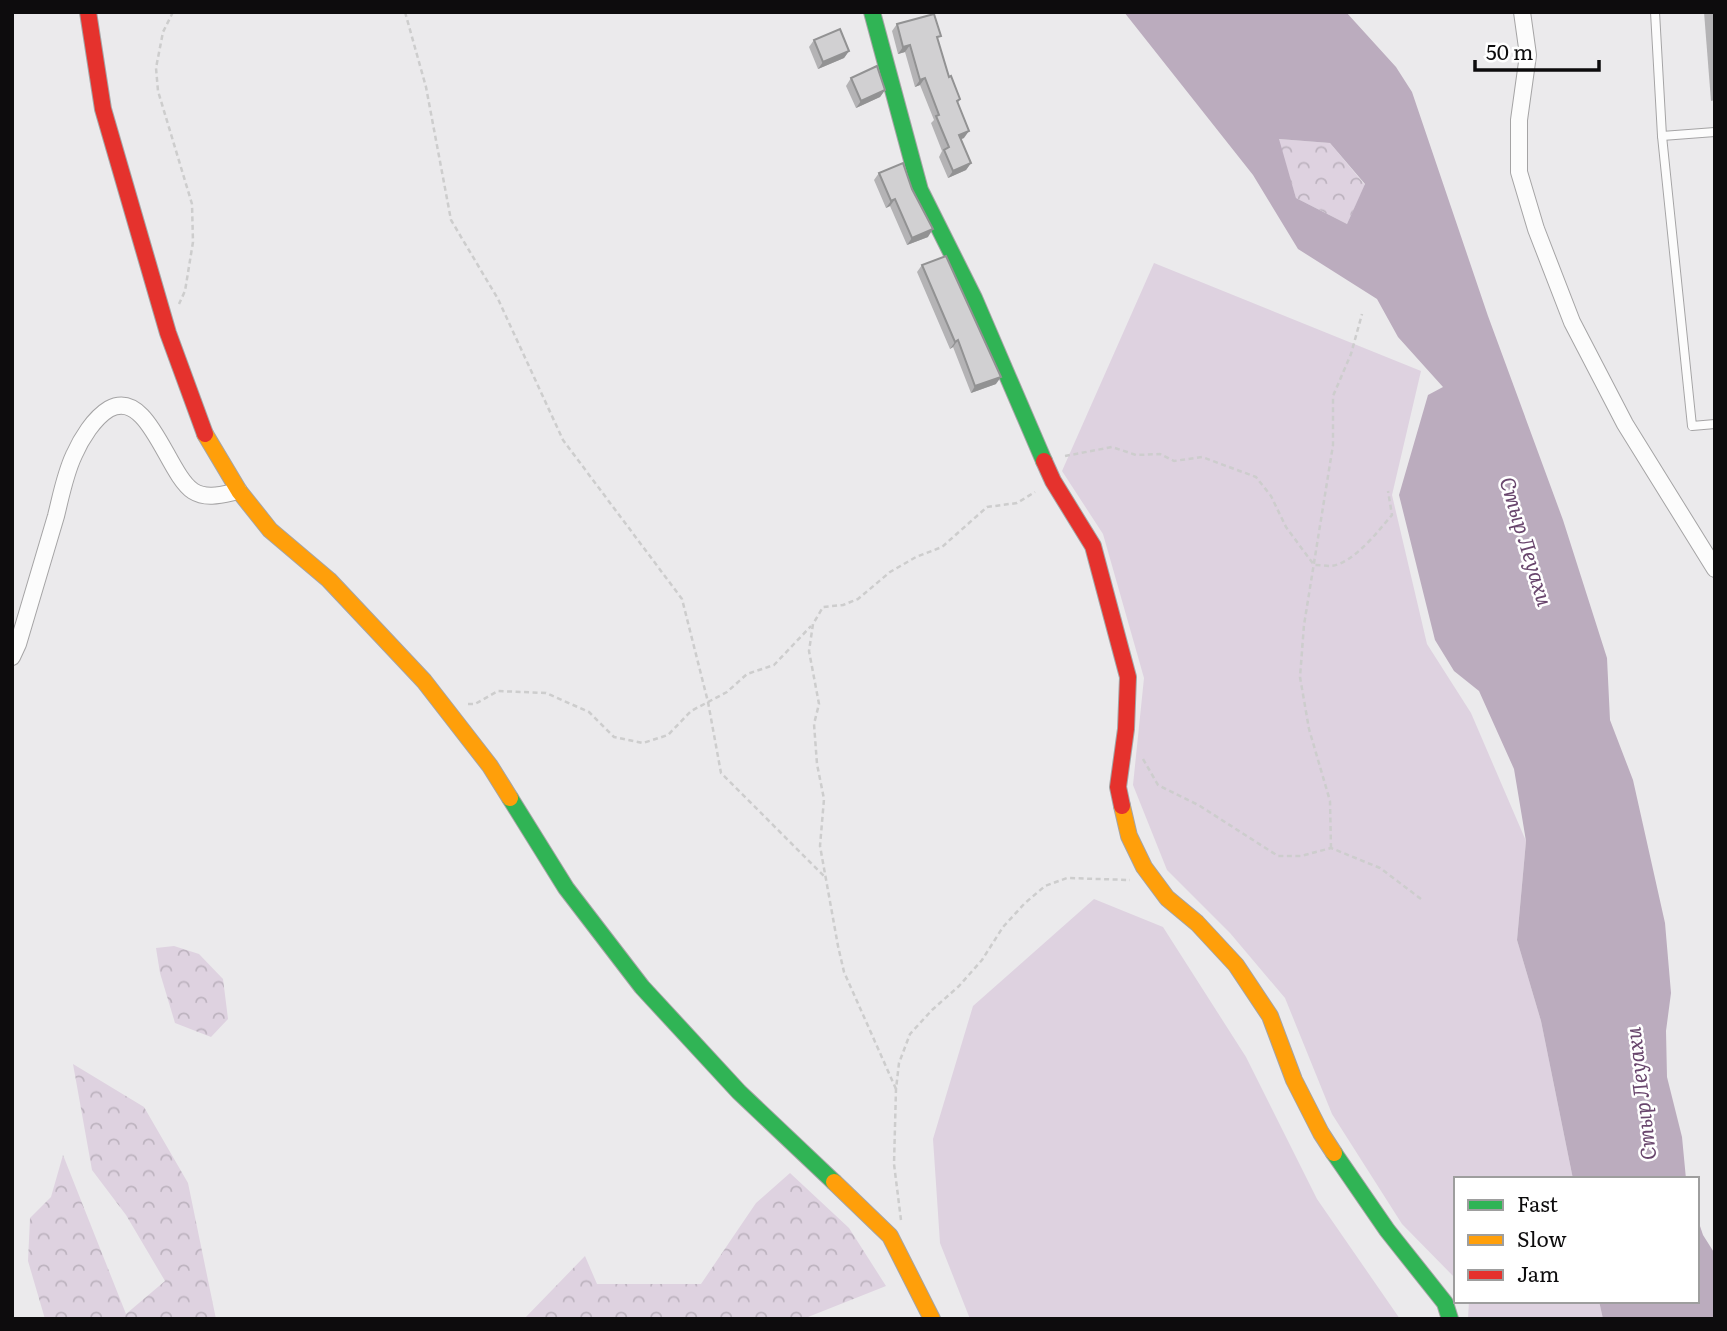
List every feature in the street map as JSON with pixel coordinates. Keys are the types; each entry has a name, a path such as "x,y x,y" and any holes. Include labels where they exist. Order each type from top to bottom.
{"main road":[{"path":"88,12 103,109 167,333 202,428 239,491 270,530 329,580 424,681 490,766 566,888 642,987 739,1091 890,1236 932,1319"},
{"path":"872,12 920,190 974,298 1053,481 1093,546 1128,677 1126,729 1118,787 1129,836 1144,867 1167,898 1197,923 1236,965 1257,995 1270,1016 1294,1080 1321,1133 1388,1230 1446,1303 1450,1319"}],"street":[{"path":"1522,12 1528,55 1519,120 1519,172 1536,229 1572,322 1625,424 1715,569"},
{"path":"12,657 73,456 90,427 108,410 121,405 141,412 176,472 193,491 212,496 239,491"}],"lane":[{"path":"1655,12 1661,136 1692,426 1715,424"},
{"path":"1661,136 1715,132"}],"path":[{"path":"167,333 185,291 193,242 192,204 158,91 156,68 163,32 173,12"},
{"path":"405,12 426,87 451,220 498,299 563,440 682,599 708,702 721,773 826,878"},
{"path":"1331,848 1330,801 1309,729 1300,677 1304,625 1334,445 1333,397 1362,314"},
{"path":"1045,460 1112,447 1136,455 1160,454 1174,461 1202,457 1256,477 1271,496 1286,527 1314,565"},
{"path":"444,706 475,704 499,691 546,692 589,712 614,737 643,743 668,735 691,711 727,692 747,674 774,665 813,624 823,607 843,605 858,599 890,572 916,557 942,547 987,507 1017,503 1053,481"},
{"path":"1314,565 1334,566 1354,554 1372,538 1392,515 1388,491"},
{"path":"813,624 809,651 819,704 814,724 817,764 824,799 820,846 844,972 896,1089"},
{"path":"1126,729 1158,785 1200,806 1278,856 1301,856 1331,848 1380,868 1421,899"},
{"path":"901,1220 894,1164 896,1089 899,1063 910,1034 959,986 982,960 1003,928 1025,903 1045,886 1067,878 1131,880"}],"green space":[{"path":"1278,139 1330,143 1365,185 1347,224 1296,198"},
{"path":"1154,263 1421,371 1392,495 1427,644 1471,713 1526,841 1517,940 1541,1021 1573,1177 1454,1177 1454,1277 1402,1224 1332,1114 1285,998 1230,933 1167,870 1133,785 1144,678 1103,534 1062,471"},
{"path":"1094,899 1163,927 1246,1057 1317,1199 1400,1319 970,1319 940,1243 933,1139 973,1006"},
{"path":"174,946 199,954 223,979 228,1019 211,1037 175,1023 160,973 156,948"},
{"path":"73,1064 144,1107 188,1183 216,1319 45,1319 28,1261 30,1218 51,1197 63,1155 126,1314 165,1281 126,1215 92,1170"},
{"path":"790,1173 849,1228 886,1286 803,1319 524,1319 585,1256 597,1284 701,1284 756,1203"},
{"path":"1469,1303 1599,1303 1603,1319 1468,1319"}],"water":[{"name":"Стыр Леуахи","path":"1124,12 1346,12 1396,67 1412,92 1488,316 1563,520 1607,658 1610,720 1633,780 1665,923 1671,993 1666,1031 1667,1077 1682,1137 1686,1177 1573,1177 1541,1021 1517,940 1526,841 1514,769 1479,691 1454,671 1435,640 1399,495 1428,395 1443,387 1398,337 1377,299 1298,249 1253,175","holes":["1279,139 1330,143 1365,184 1347,224 1296,198"]},
{"path":"1699,1223 1715,1254 1715,1319 1603,1319 1599,1303 1699,1303"}],"building":[{"path":"934,14 941,36 937,37 969,131 959,135 971,163 953,171 944,150 949,147 925,78 920,80 910,45 903,47 897,24"},
{"path":"840,29 849,51 823,62 814,40"},
{"path":"877,66 885,90 861,101 851,78"},
{"path":"903,163 912,189 933,229 912,238 895,199 891,201 879,173"},
{"path":"946,256 1001,377 975,386 958,340 955,342 922,265"}],"traffic: fast":[{"path":"872,12 920,190 974,298 1044,461"},
{"path":"510,798 566,888 642,987 739,1092 834,1182"},
{"path":"1334,1153 1387,1230 1445,1303 1450,1319"}],"traffic: slow":[{"path":"205,434 239,491 270,530 329,580 424,681 490,766 510,798"},
{"path":"1122,806 1129,836 1144,867 1167,898 1197,923 1236,965 1270,1016 1294,1080 1334,1153"},
{"path":"834,1182 890,1236 932,1319"}],"traffic: jam":[{"path":"88,12 103,109 168,333 205,434"},
{"path":"1044,461 1053,481 1093,546 1128,677 1126,729 1118,787 1122,806"}]}
